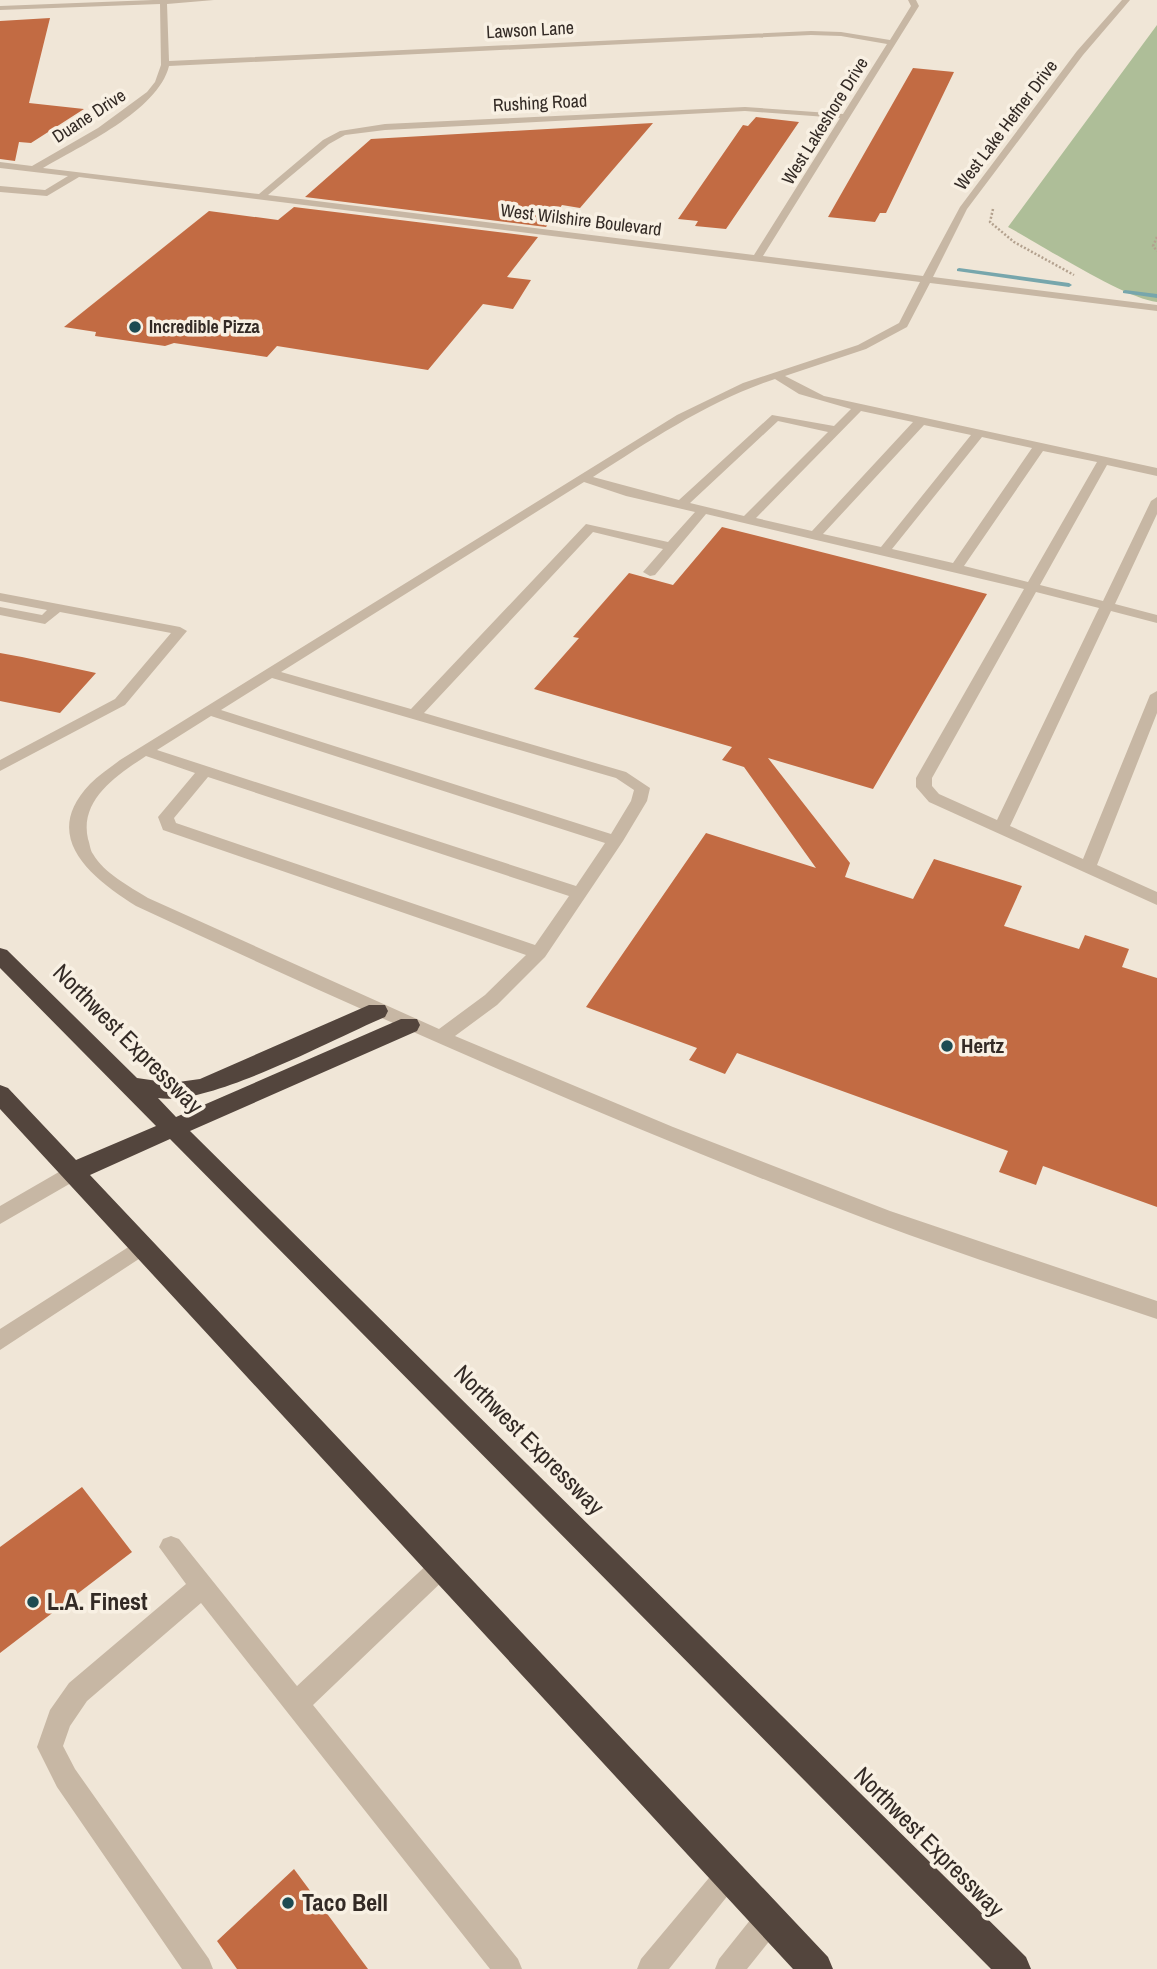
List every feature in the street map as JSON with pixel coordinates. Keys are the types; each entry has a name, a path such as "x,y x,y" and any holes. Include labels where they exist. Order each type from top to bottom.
{"highway":[{"name":"Northwest Expressway","path":"0,954 1014,1969"},
{"path":"133,1086 171,1092 204,1087 377,1011"},
{"path":"71,1173 409,1025"},
{"path":"0,1094 816,1969"}],"street":[{"path":"0,8 210,0"},
{"name":"West Lakeshore Drive","path":"757,258 843,116 894,43 915,5 912,0"},
{"name":"West Lake Hefner Drive","path":"1126,0 1080,53 963,209 903,325 889,335 862,347 714,399 583,478 145,751 95,788 81,809 78,828 84,855 99,871 142,902 377,1011 666,1132 883,1217 1157,1310"},
{"path":"163,2 166,64"},
{"name":"Lawson Lane","path":"166,64 811,33 853,35 894,43"},
{"name":"Duane Drive","path":"34,169 128,112 159,83 166,64"},
{"name":"Rushing Road","path":"261,197 326,142 343,133 385,127 745,109 843,116"},
{"name":"West Wilshire Boulevard","path":"0,164 1157,308"},
{"path":"0,189 47,193 78,174"},
{"path":"776,375 803,393 1157,472"},
{"path":"747,520 859,407"},
{"path":"681,505 776,417 837,430"},
{"path":"814,536 921,421"},
{"path":"884,551 979,433"},
{"path":"956,568 1040,446"},
{"path":"1104,460 924,778 924,787 933,798 1157,899"},
{"path":"583,478 681,505 956,568 1157,619"},
{"path":"1001,828 1157,501"},
{"path":"650,572 703,510"},
{"path":"414,715 590,527 671,547"},
{"path":"0,597 180,631 120,702 0,766"},
{"path":"0,628 7,612 45,620 57,608"},
{"path":"270,673 621,775 642,788 639,801 615,841 539,953 491,1000 440,1038"},
{"path":"1088,867 1157,695"},
{"path":"210,710 615,841"},
{"path":"145,751 581,894"},
{"path":"205,771 166,817 169,826 539,953"},
{"path":"0,1216 71,1173"},
{"path":"0,1340 141,1247"},
{"path":"172,1547 508,1969"},
{"path":"296,1703 440,1568"},
{"path":"200,1969 66,1778 50,1747 59,1718 78,1692 202,1586"},
{"path":"650,1969 728,1875"},
{"path":"729,1969 769,1919"}],"path":[{"path":"995,204 990,222 1001,234 1082,279"},
{"path":"1157,237 1153,246 1157,251"}],"green space":[{"path":"1157,25 1157,302 1104,281 1008,227"}],"building":[{"path":"50,18 29,103 84,109 31,143 19,142 15,161 0,159 0,21"},
{"path":"913,68 954,72 886,213 880,213 875,222 828,217"},
{"path":"756,117 799,122 726,229 695,226 698,221 678,219 743,125 748,126"},
{"path":"653,123 580,208 562,205 546,227 305,197 371,139"},
{"path":"294,207 538,237 507,277 531,280 513,309 483,304 428,370 277,346 267,357 174,343 165,346 95,336 96,332 64,327 209,211 278,220"},
{"path":"722,527 987,594 873,789 768,758 850,863 845,877 913,899 934,859 1022,886 1004,926 1079,949 1085,935 1129,949 1122,967 1157,978 1157,1207 1043,1166 1036,1185 999,1172 1008,1151 737,1053 725,1074 689,1060 697,1048 586,1007 706,833 816,868 744,767 722,760 732,747 534,689 579,638 573,637 629,573 673,585"},
{"path":"0,653 96,673 60,713 0,701"},
{"name":"L.A. Finest","path":"82,1487 132,1552 0,1653 0,1547"},
{"name":"Taco Bell","path":"294,1869 368,1969 237,1969 217,1941"}],"waterway":[{"path":"959,270 1069,285"},
{"path":"1125,292 1157,296"}],"place":[{"name":"Incredible Pizza","path":"135,327"},
{"name":"Hertz","path":"947,1046"},
{"name":"L.A. Finest","path":"33,1602"},
{"name":"Taco Bell","path":"288,1903"}]}
